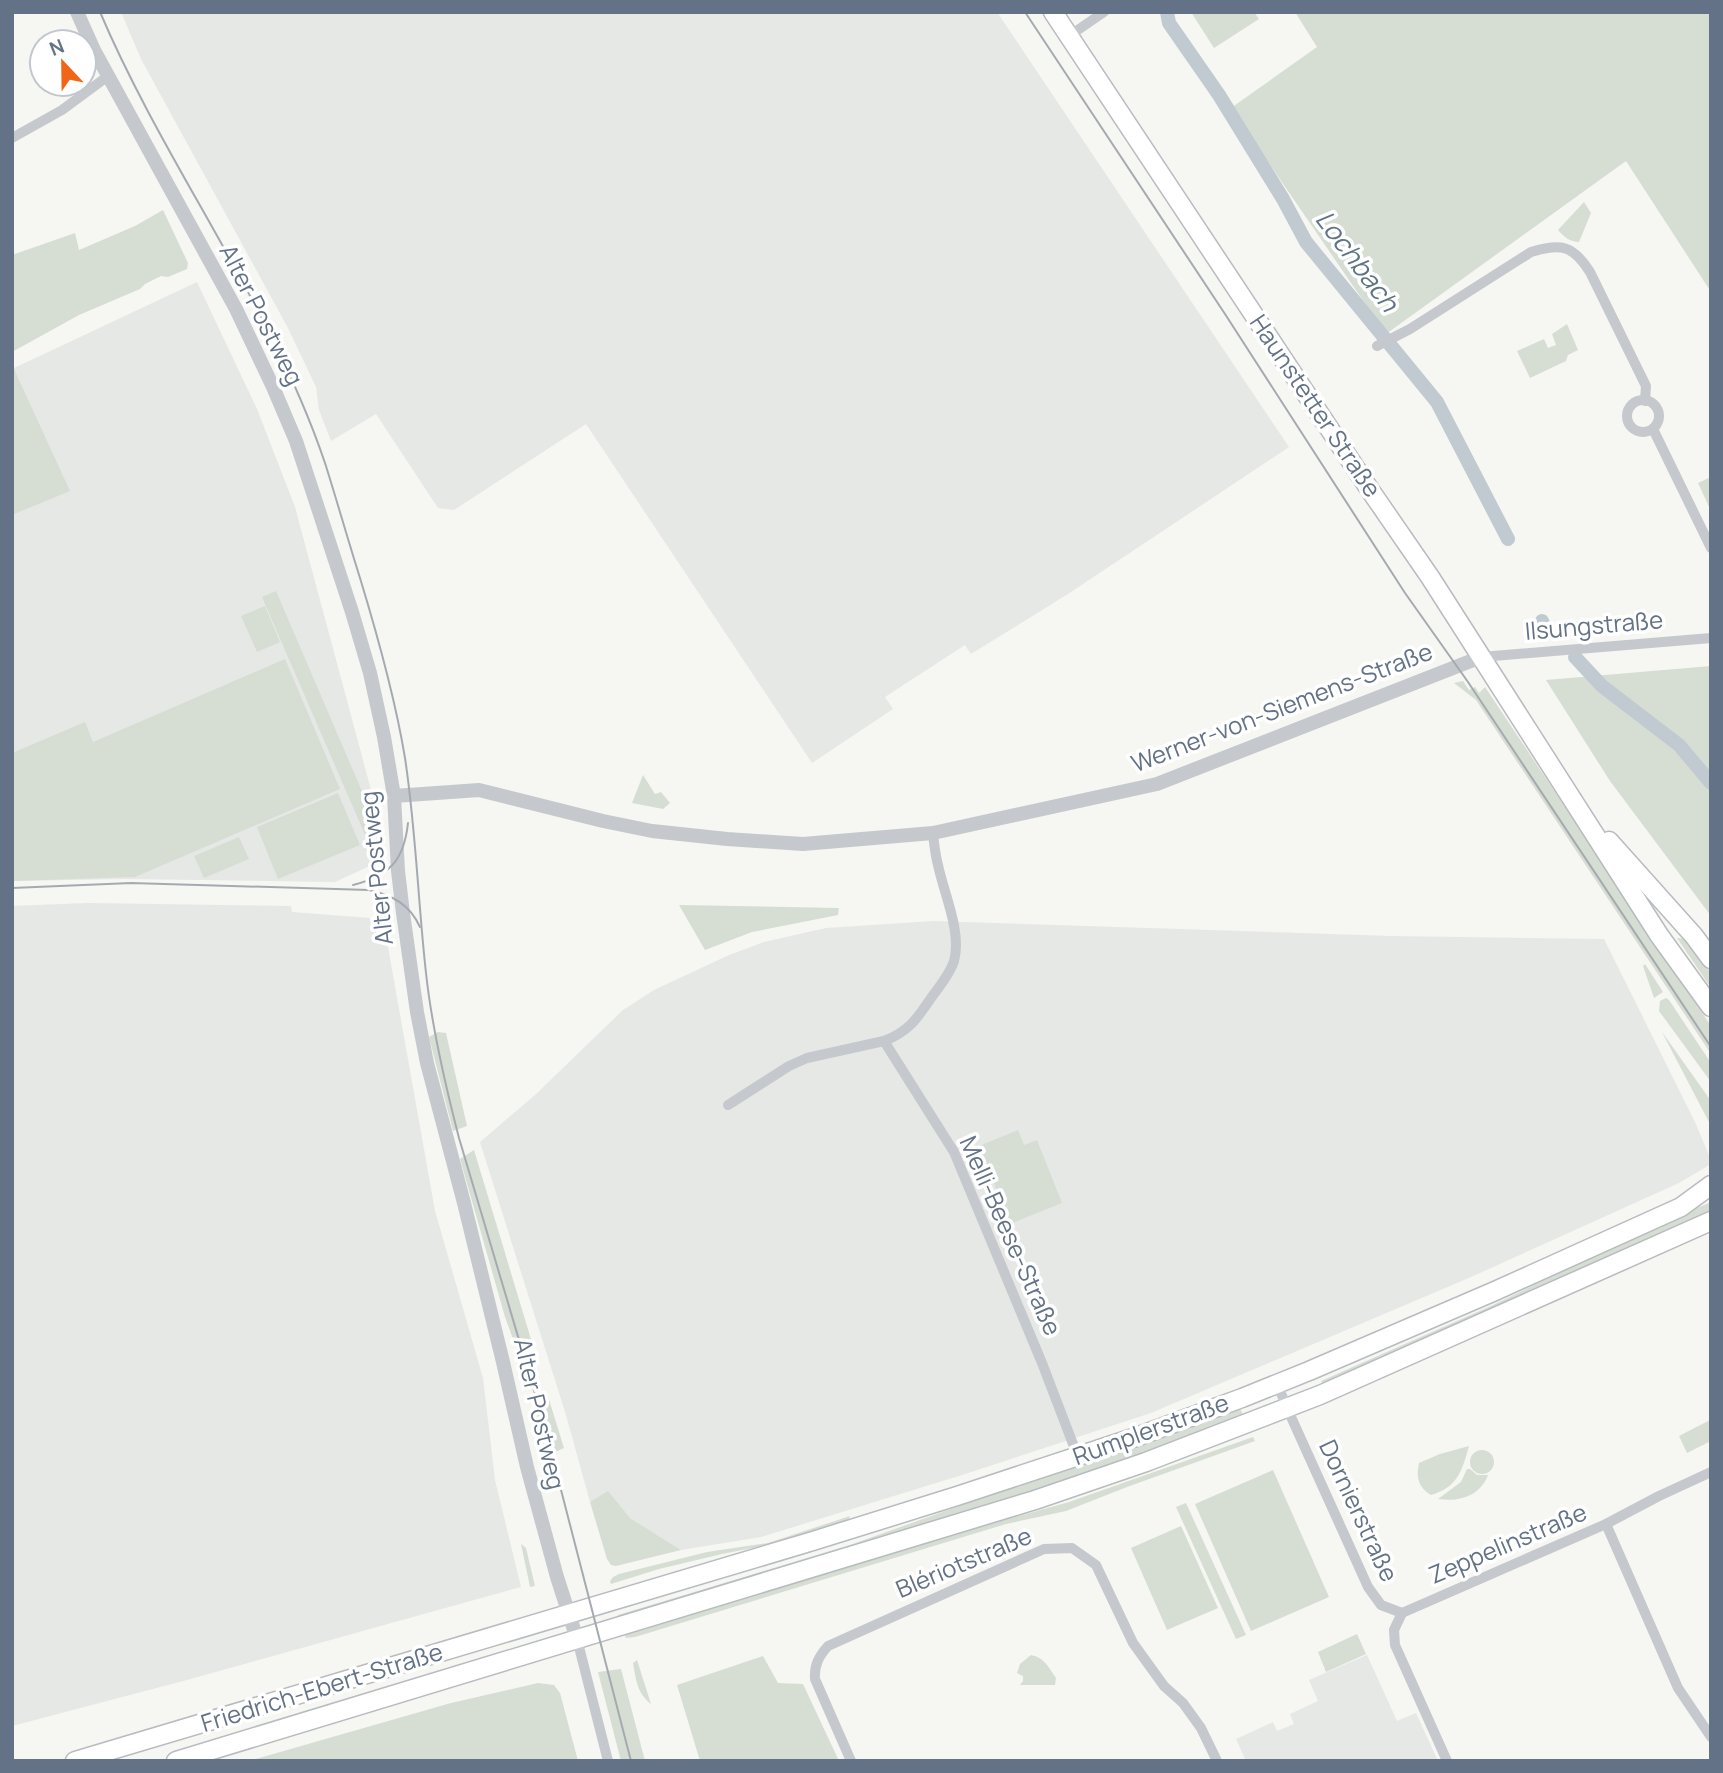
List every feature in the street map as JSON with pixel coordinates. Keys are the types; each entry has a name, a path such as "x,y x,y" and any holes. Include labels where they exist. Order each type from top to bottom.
{"main road":[{"name":"Haunstetter Straße","path":"1053,12 1430,577 1658,935 1711,1007"},
{"name":"Haunstetter Straße","path":"1574,802 1694,936 1711,959"},
{"name":"Rumplerstraße","path":"568,1615 1078,1457 1277,1384 1495,1291 1681,1207 1711,1185"},
{"name":"Rumplerstraße","path":"577,1639 1035,1500 1146,1462 1286,1408 1711,1221"},
{"name":"Friedrich-Ebert-Straße","path":"75,1761 568,1615"},
{"name":"Friedrich-Ebert-Straße","path":"176,1761 577,1639"},
{"path":"93,1761 121,1748"}],"street":[{"name":"Alter Postweg","path":"77,12 107,76 240,318 277,394 296,441 352,612 370,674 394,796 403,913 427,1063 471,1229 527,1467 577,1639 608,1761"},
{"path":"1069,36 1104,12"},
{"path":"12,138 62,110 107,76"},
{"path":"1378,346 1531,252 1551,246 1567,248 1582,258 1590,272 1646,387 1645,401"},
{"path":"1645,401 1650,402 1657,410 1659,420 1653,429 1639,432 1630,425 1629,410 1636,402 1645,401"},
{"path":"1653,429 1711,548"},
{"name":"Ilsungstraße","path":"1481,657 1711,638"},
{"name":"Werner-von-Siemens-Straße","path":"394,796 479,790 652,831 740,840 803,844 933,832 1157,784 1481,657"},
{"path":"728,1105 789,1066 807,1058 895,1037 918,1018 954,963 957,944 937,864 933,832"},
{"name":"Melli-Beese-Straße","path":"884,1041 954,1152 1078,1457"},
{"name":"Dornierstraße","path":"1277,1384 1368,1587 1381,1605 1402,1613 1394,1630 1395,1645 1449,1760"},
{"path":"1606,1524 1711,1472"},
{"name":"Zeppelinstraße","path":"1402,1613 1606,1524 1678,1688 1711,1737"},
{"name":"Blériotstraße","path":"851,1761 815,1679 814,1671 819,1656 828,1646 1044,1549 1072,1548 1096,1566 1133,1643 1164,1686 1184,1703 1201,1728 1217,1761"}],"shaded area":[{"path":"121,12 997,12 1289,447 1068,594 971,654 965,645 885,697 893,709 812,763 586,424 454,510 438,508 376,414 331,441 319,410 316,387 288,328 141,59"},
{"path":"1191,12 1254,12 1259,19 1214,48"},
{"path":"1295,12 1711,12 1711,292 1626,161 1386,334 1231,108 1317,47"},
{"path":"1584,202 1591,213 1579,242 1573,241 1558,230"},
{"path":"163,210 188,263 187,269 168,277 161,276 140,289 79,315 12,352 12,255 75,233 79,250 135,226"},
{"path":"1319,258 1347,282 1378,329"},
{"path":"197,282 257,409 295,507 378,816 383,860 335,882 125,879 12,881 12,369"},
{"path":"1567,324 1578,350 1568,355 1566,361 1530,378 1517,351 1544,339 1548,348 1556,345 1552,334"},
{"path":"12,369 70,491 12,515"},
{"path":"1711,477 1711,508 1710,509 1698,483"},
{"path":"276,591 373,817 378,840 369,844 262,597"},
{"path":"265,606 280,642 257,652 241,616"},
{"path":"285,659 340,789 135,877 12,881 12,753 85,722 93,742"},
{"path":"1711,666 1711,916 1610,781 1546,680"},
{"path":"1463,681 1469,690 1475,687 1479,693 1485,687 1711,1026 1711,1054 1476,700 1454,683"},
{"path":"643,775 655,794 661,792 670,803 663,809 632,803"},
{"path":"338,793 360,845 278,879 257,827"},
{"path":"239,837 249,859 204,878 194,856"},
{"path":"88,903 291,906 292,912 383,919 435,1211 483,1378 495,1480 521,1587 12,1726 12,906"},
{"path":"679,905 839,908 838,915 752,932 705,950"},
{"path":"934,921 1390,936 1604,939 1695,1122 1711,1164 1679,1183 1471,1277 1151,1413 761,1537 681,1550 630,1518 608,1492 590,1502 566,1415 480,1142 535,1095 623,1010 654,990 764,942 826,928"},
{"path":"1677,938 1685,939 1711,973 1711,988"},
{"path":"1645,964 1663,992 1654,998 1643,966"},
{"path":"1666,998 1711,1063 1711,1082 1659,1011 1660,1001"},
{"path":"438,1032 446,1033 467,1126 453,1131 429,1037"},
{"path":"1662,1032 1711,1101 1711,1126"},
{"path":"1018,1130 1024,1145 1037,1140 1062,1203 1010,1224 979,1146"},
{"path":"474,1150 533,1346 517,1350 505,1317 460,1159"},
{"path":"1711,1202 1711,1214 1323,1385 1321,1381 1493,1305"},
{"path":"547,1393 564,1448 545,1457 533,1399"},
{"path":"1239,1406 1244,1417 1084,1474 619,1620 618,1615 850,1545"},
{"path":"1710,1420 1711,1441 1687,1453 1679,1436"},
{"path":"1253,1437 1255,1441 1066,1511 1006,1524 635,1637 626,1638 624,1634 933,1540 1069,1502"},
{"path":"1469,1446 1461,1470 1453,1483 1431,1495 1423,1489 1418,1477 1419,1463"},
{"path":"1477,1450 1487,1450 1494,1457 1494,1467 1487,1474 1477,1474 1470,1467 1470,1457"},
{"path":"1467,1469 1477,1475 1488,1475 1480,1488 1461,1498 1438,1499 1461,1482"},
{"path":"1273,1470 1329,1597 1251,1631 1195,1504"},
{"path":"608,1491 630,1518 681,1550 611,1565 590,1502"},
{"path":"1186,1503 1246,1635 1236,1639 1176,1507"},
{"path":"850,1516 848,1522 768,1545 659,1569 611,1584 610,1581 619,1574 707,1552 768,1543"},
{"path":"1181,1526 1218,1608 1167,1630 1131,1548"},
{"path":"521,1544 526,1548 535,1586 530,1587"},
{"path":"1357,1634 1366,1654 1326,1672 1318,1652"},
{"path":"1031,1655 1039,1658 1048,1667 1056,1678 1055,1685 1020,1685 1023,1676 1017,1673 1020,1664"},
{"path":"1367,1655 1397,1721 1416,1713 1438,1761 1246,1761 1236,1739 1273,1722 1277,1731 1294,1724 1290,1714 1318,1701 1309,1680"},
{"path":"763,1656 778,1683 803,1684 839,1761 700,1761 677,1685"},
{"path":"637,1660 651,1704 638,1686 633,1663"},
{"path":"621,1669 645,1761 621,1761 598,1672"},
{"path":"538,1683 554,1685 560,1693 578,1761 249,1761 451,1703"}],"waterway":[{"name":"Lochbach","path":"1167,12 1169,23 1219,95 1283,199 1306,242 1437,402 1508,539"},
{"name":"Lochbach","path":"1542,621 1547,633"},
{"name":"Lochbach","path":"1575,657 1602,686 1679,745 1711,783"}],"tram line":[{"path":"100,12 155,125 276,347 303,404 334,492 380,645 401,735 412,812 429,994 435,1036 449,1097 544,1424 631,1761"},
{"path":"1025,12 1405,593 1468,682 1711,1047"},
{"path":"353,885 376,877 393,865 403,847 408,823"},
{"path":"12,888 131,883 369,890 400,902 420,927"}]}
